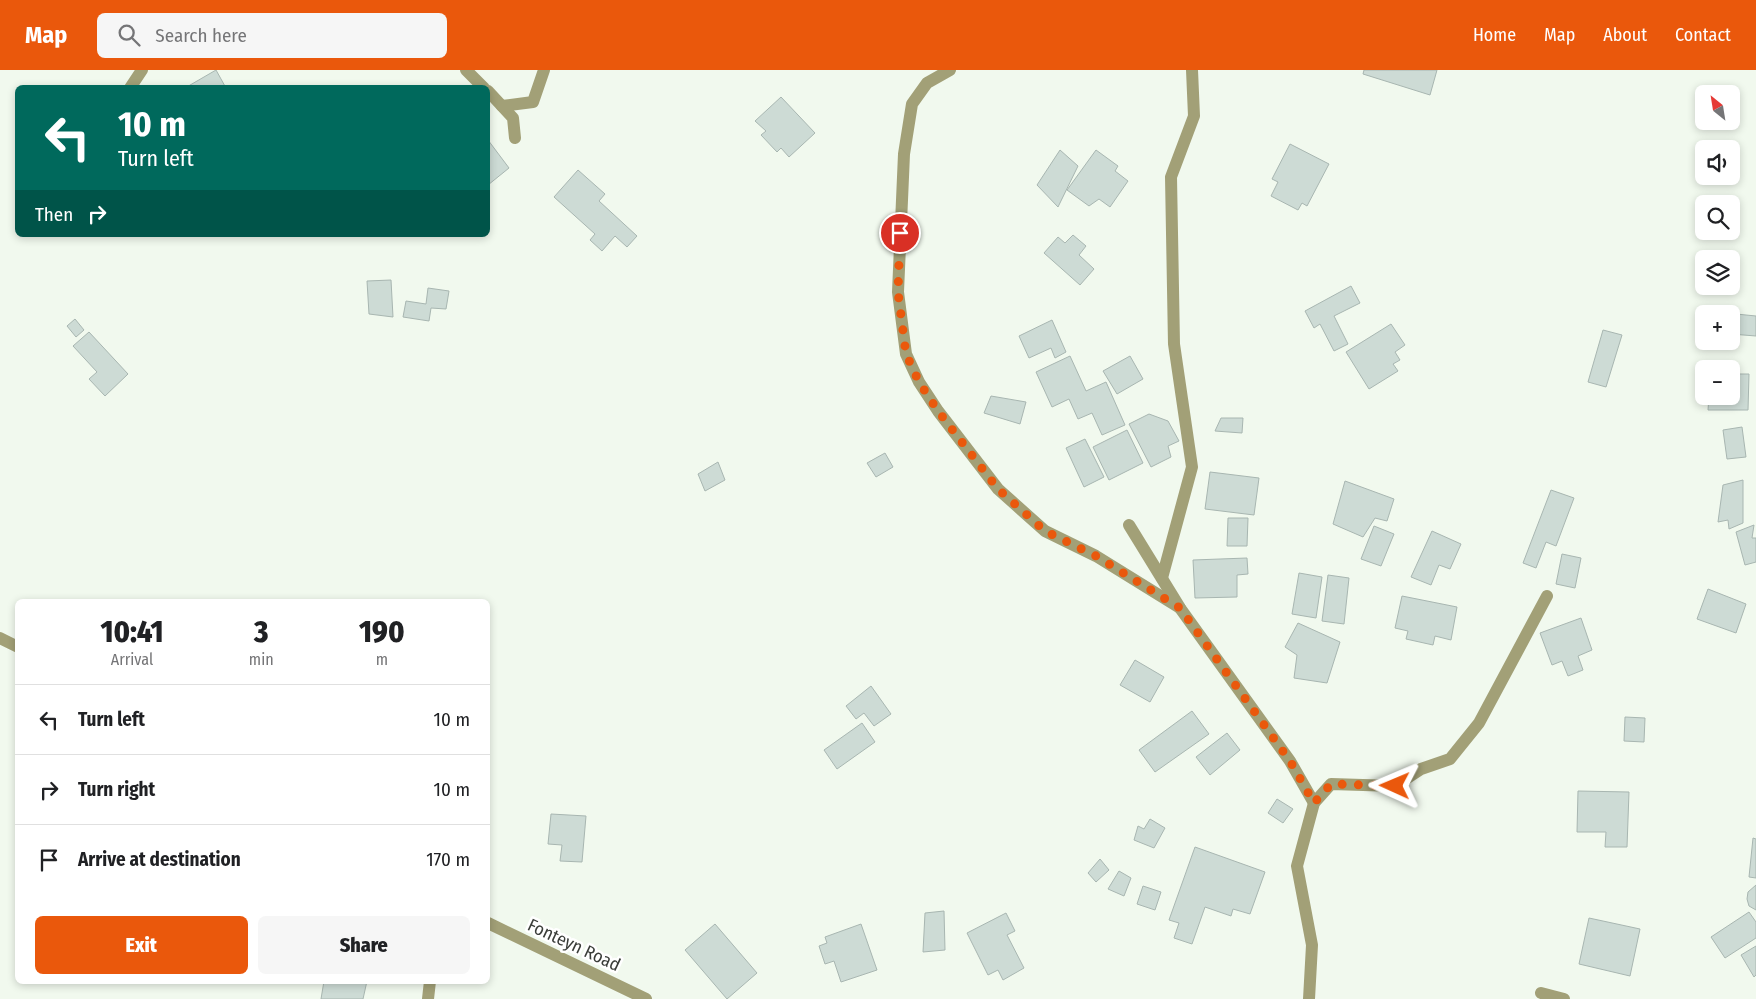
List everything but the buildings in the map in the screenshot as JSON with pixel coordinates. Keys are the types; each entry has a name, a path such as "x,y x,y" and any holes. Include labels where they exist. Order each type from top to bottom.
{"street":[{"path":"132,85 142,70"},
{"path":"466,70 481,85"},
{"path":"502,106 533,102 544,70"},
{"path":"950,70 927,83 912,104 904,154 898,292 906,354 919,382 938,411 998,489 1045,531 1096,556 1180,608"},
{"path":"1162,578 1192,467 1174,344 1172,177 1194,116 1192,70"},
{"path":"490,93 513,118 515,138"},
{"path":"1130,525 1180,608 1290,761 1314,803"},
{"path":"1309,999 1312,945 1297,866 1314,803 1331,784 1395,786 1420,769 1450,759 1479,723 1547,596"},
{"path":"0,638 15,646"},
{"name":"Fonteyn Road","path":"490,925 646,999"},
{"path":"428,999 430,984"},
{"path":"1542,993 1564,999"}],"route":[{"path":"900,233 898,292 906,354 919,382 938,411 998,489 1045,531 1096,556 1180,608 1290,761 1314,803 1331,784 1395,786"}]}
